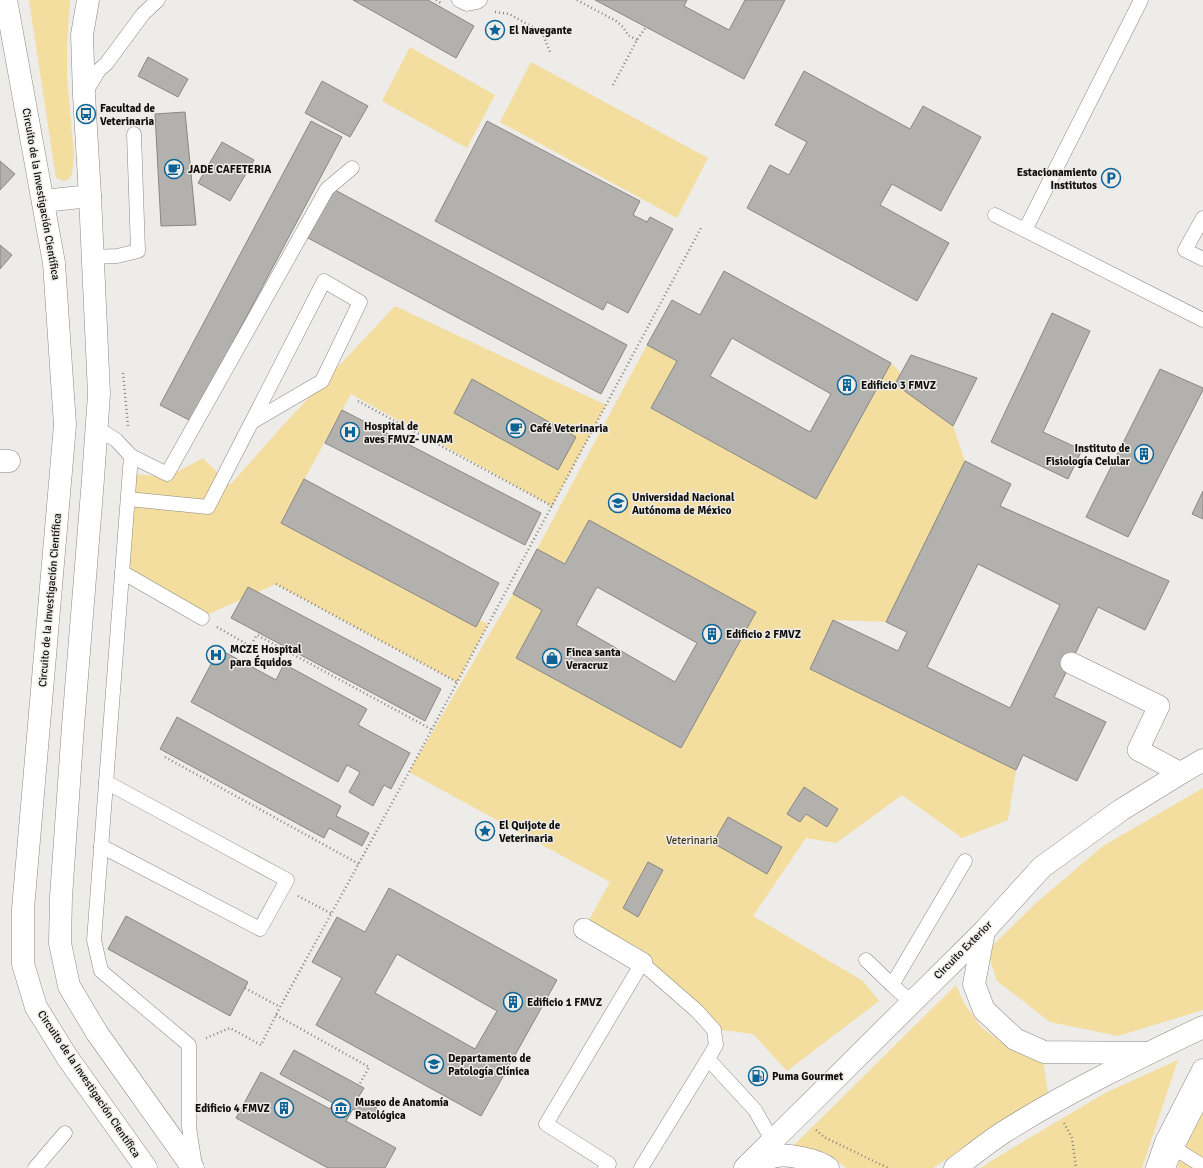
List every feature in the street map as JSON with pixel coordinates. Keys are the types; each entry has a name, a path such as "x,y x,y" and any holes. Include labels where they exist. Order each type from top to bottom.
{"street":[{"name":"Circuito de la Investigación Científica","path":"6,0 54,263 65,425 23,909 23,964 36,1007 67,1057 146,1168"},
{"path":"88,0 82,35 99,394 93,487 73,726 61,896 60,943 69,986 73,993 97,1033 194,1168"},
{"path":"43,201 90,196"},
{"path":"1071,663 1159,706 1138,750 1180,772"},
{"name":"Circuito Exterior","path":"747,1166 984,931 1042,867 1121,810 1180,772 1203,760"},
{"path":"584,929 642,963"},
{"path":"984,931 974,984 984,1010 1015,1040 1044,1052 1150,1053"},
{"path":"955,1168 1003,1133 1053,1103 1203,1027"},
{"path":"1157,1168 1171,1146 1203,1070"},
{"path":"747,1166 778,1156 809,1160 828,1168"}],"lane":[{"path":"84,95 99,70 106,64 143,14 158,0"},
{"path":"459,0 466,4 478,2 480,0"},
{"path":"1025,230 1141,0"},
{"path":"92,257 117,256 138,251 134,134"},
{"path":"96,433 105,433 116,440 131,456 167,474 327,189 352,168"},
{"path":"995,215 1203,320"},
{"path":"1202,257 1186,250 1203,218"},
{"path":"128,499 208,507 324,281 360,302 322,381 252,422"},
{"path":"131,456 94,940 101,971 189,1045 189,1127 194,1168"},
{"path":"122,572 202,618"},
{"path":"101,846 260,929 287,880 106,782"},
{"path":"892,985 964,861"},
{"path":"866,960 911,1002"},
{"path":"610,1167 546,1124 642,963 698,1011 714,1030 716,1045 641,1168"},
{"path":"708,1059 755,1110 772,1140"},
{"path":"1168,1168 1171,1146 1203,1096"},
{"path":"35,1168 65,1133"},
{"path":"1171,1146 1203,1166"}],"path":[{"path":"436,0 442,3"},
{"path":"577,0 616,21 623,27 628,35 637,40"},
{"path":"492,11 509,14 542,32 550,52"},
{"path":"613,85 637,40 646,27"},
{"path":"189,1045 230,1028 261,1045 280,1007 332,914 702,226"},
{"path":"358,401 552,506"},
{"path":"276,584 457,682"},
{"path":"202,618 250,646 257,635 431,730"},
{"path":"164,757 359,864"},
{"path":"282,888 332,914"},
{"path":"245,988 280,1007"},
{"path":"276,1015 369,1067 359,1085"},
{"path":"800,1114 824,1137 888,1168"}],"green space":[{"path":"29,0 70,0 67,45 67,78 74,155 72,174 69,179 64,181 56,178"},
{"path":"410,47 495,95 467,148 382,101"},
{"path":"531,62 708,158 677,218 500,122"},
{"path":"395,306 606,405 552,506 351,394 281,522 488,624 457,682 276,584 204,616 124,570 132,474 168,477 203,458 230,485 285,423"},
{"name":"Veterinaria","path":"647,345 677,361 651,408 816,499 891,363 953,426 965,461 886,622 833,620 810,669 1016,770 1008,820 962,838 902,795 836,843 806,838 753,916 863,981 879,1001 787,1071 753,1034 715,1029 698,1010 584,929 610,882 409,772 513,594 542,610 516,658 681,748 756,612 589,521 565,564 537,549"},
{"path":"1203,788 1203,1010 1118,1036 1050,1022 997,981 987,951 1036,903 1103,846"},
{"path":"956,985 964,1003 981,1027 1008,1047 1043,1060 1048,1093 933,1168 846,1168 818,1151 789,1150"},
{"path":"1178,1060 1142,1168 981,1168 1105,1093"},
{"path":"1203,1101 1203,1168 1177,1168"}],"building":[{"path":"353,0 428,0 474,26 456,58"},
{"path":"595,0 687,0 684,6 729,30 745,0 785,0 744,79"},
{"path":"148,57 188,79 178,97 138,76"},
{"path":"804,71 910,129 923,106 981,137 941,211 892,184 880,205 949,243 917,301 747,208 770,165 789,175 807,142 775,125"},
{"path":"322,81 368,106 350,137 305,113"},
{"name":"JADE CAFETERIA","path":"185,112 196,225 161,226 155,114"},
{"path":"311,121 342,137 191,421 160,405"},
{"path":"487,121 640,201 633,215 647,222 650,217 673,229 628,313 607,302 603,310 435,221"},
{"path":"222,142 254,160 230,201 198,183"},
{"path":"0,161 15,174 0,190"},
{"path":"333,189 627,345 601,394 308,238"},
{"path":"0,245 12,255 0,269"},
{"name":"Edificio 3 FMVZ","path":"724,271 891,363 816,499 651,408 677,361 647,345 672,300 700,315","holes":["732,338 831,394 810,432 710,376"]},
{"path":"1052,313 1090,331 1043,432 1082,450 1068,479 991,442"},
{"path":"911,355 977,378 953,426 895,384"},
{"name":"Instituto de Fisiología Celular","path":"1160,369 1203,388 1203,390 1128,537 1086,517"},
{"path":"472,379 576,437 558,470 454,413"},
{"path":"342,410 541,513 525,545 325,443"},
{"path":"965,461 1011,484 1000,506 1169,581 1145,630 1098,607 1054,697 1106,722 1077,781 1023,755 1016,770 810,669 833,620 898,651 907,632 886,622","holes":["978,564 1060,605 1010,708 927,667"]},
{"path":"304,479 499,583 476,627 281,523"},
{"path":"1203,491 1203,519 1192,514"},
{"name":"Edificio 2 FMVZ","path":"589,520 756,612 681,748 516,658 542,610 513,594 537,549 565,564","holes":["597,587 697,643 675,682 576,625"]},
{"path":"248,587 441,689 425,721 231,618"},
{"path":"219,649 276,680 284,664 367,709 358,725 410,753 391,789 384,785 373,806 349,792 360,772 347,765 338,782 191,702"},
{"path":"177,717 341,806 336,816 369,833 362,846 329,828 324,838 160,749"},
{"path":"804,787 838,809 827,827 806,814 800,822 787,814"},
{"path":"728,817 782,847 767,874 713,843"},
{"path":"648,862 663,870 638,917 623,908"},
{"name":"Edificio 1 FMVZ","path":"389,888 557,980 481,1116 316,1025 342,978 312,962 337,917 365,932","holes":["397,954 497,1011 475,1049 375,993"]},
{"path":"126,916 248,982 230,1016 108,949"},
{"name":"Edificio 4 FMVZ","path":"294,1050 364,1088 358,1098 377,1108 371,1119 353,1109 346,1121 396,1148 385,1168 328,1168 236,1118 261,1072 330,1109 333,1103 280,1074"}],"place":[{"name":"El Navegante","path":"495,30"},
{"name":"Facultad de Veterinaria","path":"86,114"},
{"name":"JADE CAFETERIA","path":"174,169"},
{"name":"Estacionamiento Institutos","path":"1111,178"},
{"name":"Edificio 3 FMVZ","path":"847,385"},
{"name":"Café Veterinaria","path":"516,428"},
{"name":"Hospital de aves FMVZ- UNAM","path":"350,432"},
{"name":"Instituto de Fisiología Celular","path":"1144,454"},
{"name":"Universidad Nacional Autónoma de México","path":"618,503"},
{"name":"Edificio 2 FMVZ","path":"712,634"},
{"name":"MCZE Hospital para Équidos","path":"216,655"},
{"name":"Finca santa Veracruz","path":"552,658"},
{"name":"El Quijote de Veterinaria","path":"485,831"},
{"name":"Edificio 1 FMVZ","path":"513,1002"},
{"name":"Departamento de Patología Clínica","path":"434,1064"},
{"name":"Puma Gourmet","path":"758,1076"},
{"name":"Edificio 4 FMVZ","path":"284,1108"},
{"name":"Museo de Anatomía Patológica","path":"341,1108"}]}
